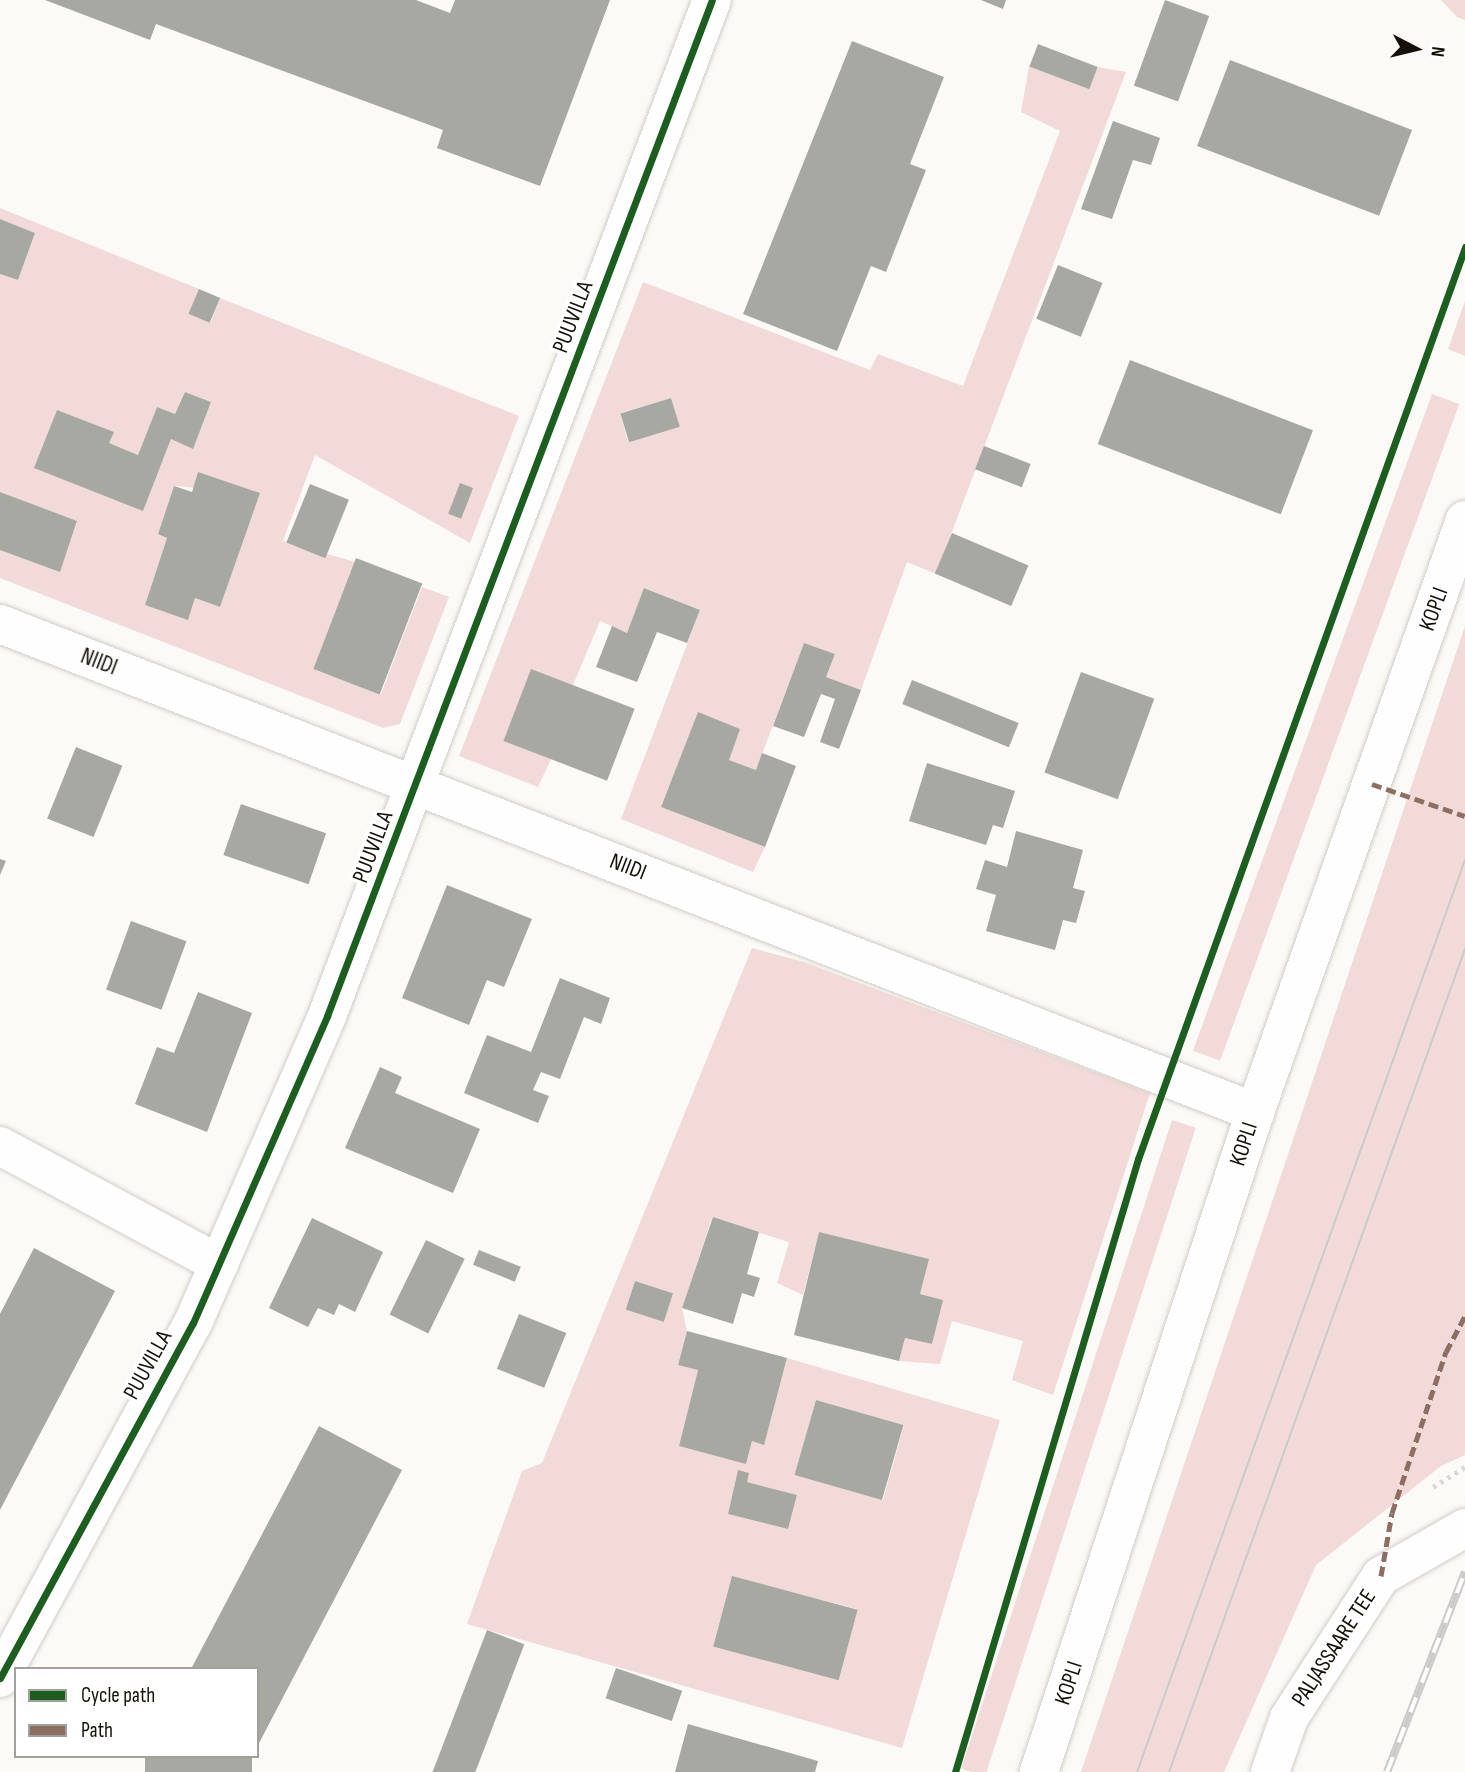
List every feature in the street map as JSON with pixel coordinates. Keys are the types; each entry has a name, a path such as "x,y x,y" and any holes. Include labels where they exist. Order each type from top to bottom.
{"street":[{"name":"PUUVILLA","path":"0,1678 219,1264 418,786 712,0"},
{"name":"KOPLI","path":"1040,1772 1255,1112 1465,520"},
{"name":"NIIDI","path":"0,624 1255,1112"},
{"path":"0,1146 219,1264"},
{"name":"PALJASSAARE TEE","path":"1270,1772 1289,1718 1381,1576 1465,1528"}],"shaded area":[{"path":"1441,0 1465,0 1465,20 1457,17"},
{"path":"1029,66 1088,89 1098,67 1126,72 936,574 907,562 861,690 826,677 835,654 804,643 756,770 729,760 698,713 661,807 765,847 753,872 621,819 700,610 645,588 627,633 600,621 573,685 531,670 504,741 551,759 538,787 459,756 643,282 870,370 878,354 963,386 1060,131 1021,112","holes":["671,398 679,426 628,442 620,413"]},
{"path":"0,208 199,289 190,313 211,322 220,298 519,416 470,543 315,455 283,541 355,562 315,670 381,694 422,587 449,597 400,724 383,728 0,578 0,550 60,571 77,522 0,492 0,274 18,280 35,233 0,219","holes":["185,392 211,402 193,448 171,439 143,510 35,468 57,410 113,432 109,443 138,455 157,407 175,414","174,486 259,493 220,607 195,598 188,619 145,605 167,538 158,534","472,488 462,518 451,513"]},
{"path":"1465,301 1465,356 1448,349"},
{"path":"1432,394 1459,404 1220,1061 1193,1051"},
{"path":"1465,626 1465,1455 1441,1466 1316,1565 1224,1772 1081,1772"},
{"path":"752,948 804,962 1150,1093 1053,1395 1012,1380 1023,1341 952,1321 940,1364 899,1361 905,1338 932,1344 942,1300 920,1294 819,1232 803,1295 777,1283 789,1242 712,1218 682,1308 687,1331 678,1364 698,1370 679,1446 746,1463 752,1441 764,1444 787,1358 1000,1420 902,1748 467,1624 522,1471 542,1463","holes":["635,1281 673,1293 663,1322 626,1309","816,1400 904,1425 883,1500 795,1475","738,1471 747,1482 797,1495 788,1529 728,1514","732,1577 857,1609 839,1679 713,1646"]},
{"path":"1172,1120 1196,1128 986,1772 961,1769"}],"building":[{"path":"45,0 416,0 450,13 455,0 610,0 540,186 437,148 443,130 156,24 150,40"},
{"path":"981,0 1006,0 1003,9"},
{"path":"1165,0 1209,16 1178,102 1134,86"},
{"path":"852,41 944,77 910,164 926,170 886,272 871,266 837,351 743,314"},
{"path":"1038,44 1098,67 1089,89 1029,66"},
{"path":"1230,60 1412,130 1379,216 1197,146"},
{"path":"1113,121 1160,138 1151,165 1133,160 1112,219 1081,209"},
{"path":"0,219 35,233 18,280 0,274"},
{"path":"1058,265 1103,283 1081,337 1036,319"},
{"path":"199,289 220,298 210,323 188,314"},
{"path":"1130,360 1313,430 1281,514 1098,444"},
{"path":"185,392 211,402 193,449 171,439 143,511 34,468 57,410 114,432 109,443 138,455 157,407 175,414"},
{"path":"671,398 680,427 629,442 620,413"},
{"path":"984,446 1031,464 1022,487 975,469"},
{"path":"198,472 260,493 220,607 195,598 188,620 145,605 167,538 158,534 174,486 192,492"},
{"path":"460,483 473,488 461,519 448,514"},
{"path":"310,484 349,500 325,558 286,542"},
{"path":"0,492 77,521 60,572 0,550"},
{"path":"952,533 1028,565 1011,606 935,574"},
{"path":"356,558 422,583 380,695 313,669"},
{"path":"644,588 700,610 687,643 657,632 637,682 596,667 612,626 627,633"},
{"path":"804,643 835,654 826,677 861,690 839,749 820,742 835,699 821,694 804,737 773,726"},
{"path":"531,669 635,709 607,781 503,741"},
{"path":"1081,672 1154,699 1118,799 1044,773"},
{"path":"912,680 1019,723 1009,747 902,704"},
{"path":"698,712 740,729 729,760 756,770 762,753 796,766 765,847 661,807"},
{"path":"76,747 122,766 94,837 47,818"},
{"path":"927,763 1015,791 1003,828 993,825 986,845 909,821"},
{"path":"241,804 326,833 309,884 223,855"},
{"path":"1016,831 1083,850 1073,888 1085,891 1076,923 1063,920 1055,950 986,931 996,895 976,889 985,860 1007,867"},
{"path":"0,859 6,861 0,875"},
{"path":"447,885 532,919 504,987 487,980 469,1025 402,998"},
{"path":"131,921 186,941 161,1010 106,990"},
{"path":"560,978 610,998 601,1024 584,1017 560,1079 541,1072 533,1090 549,1096 538,1123 464,1093 487,1035 531,1052"},
{"path":"198,992 252,1013 207,1132 135,1104 157,1047 174,1053"},
{"path":"380,1067 402,1077 395,1093 480,1129 453,1193 345,1148"},
{"path":"713,1217 759,1232 747,1274 760,1278 754,1297 742,1293 733,1324 682,1308"},
{"path":"312,1218 383,1252 355,1312 339,1304 334,1315 318,1308 308,1327 269,1308"},
{"path":"819,1232 929,1259 920,1294 943,1300 932,1344 905,1338 899,1361 794,1335"},
{"path":"426,1240 465,1259 428,1333 390,1315"},
{"path":"34,1248 115,1291 0,1510 0,1314"},
{"path":"479,1250 521,1267 515,1282 473,1265"},
{"path":"635,1281 673,1293 664,1322 626,1310"},
{"path":"519,1314 566,1333 544,1388 497,1369"},
{"path":"687,1331 787,1358 764,1445 752,1441 746,1464 679,1446 698,1370 678,1365"},
{"path":"816,1400 903,1425 882,1500 795,1475"},
{"path":"319,1426 402,1470 259,1743 259,1667 192,1667"},
{"path":"738,1470 749,1473 747,1482 797,1495 788,1529 728,1514"},
{"path":"732,1576 858,1610 839,1680 713,1647"},
{"path":"487,1630 524,1644 475,1772 433,1772"},
{"path":"616,1668 682,1691 672,1721 606,1698"},
{"path":"688,1724 818,1761 815,1772 675,1772"},
{"path":"145,1758 252,1758 252,1772 145,1772"}],"tram line":[{"path":"1137,1772 1465,860"},
{"path":"1169,1772 1465,949"}],"railway":[{"path":"1387,1772 1465,1572"}],"marked path":[{"path":"1372,784 1465,816"},
{"path":"1381,1576 1392,1513 1446,1352 1465,1316"}],"cycle path":[{"path":"0,1678 193,1323 327,1016 712,0"},
{"path":"955,1772 1138,1159 1465,247"}]}
